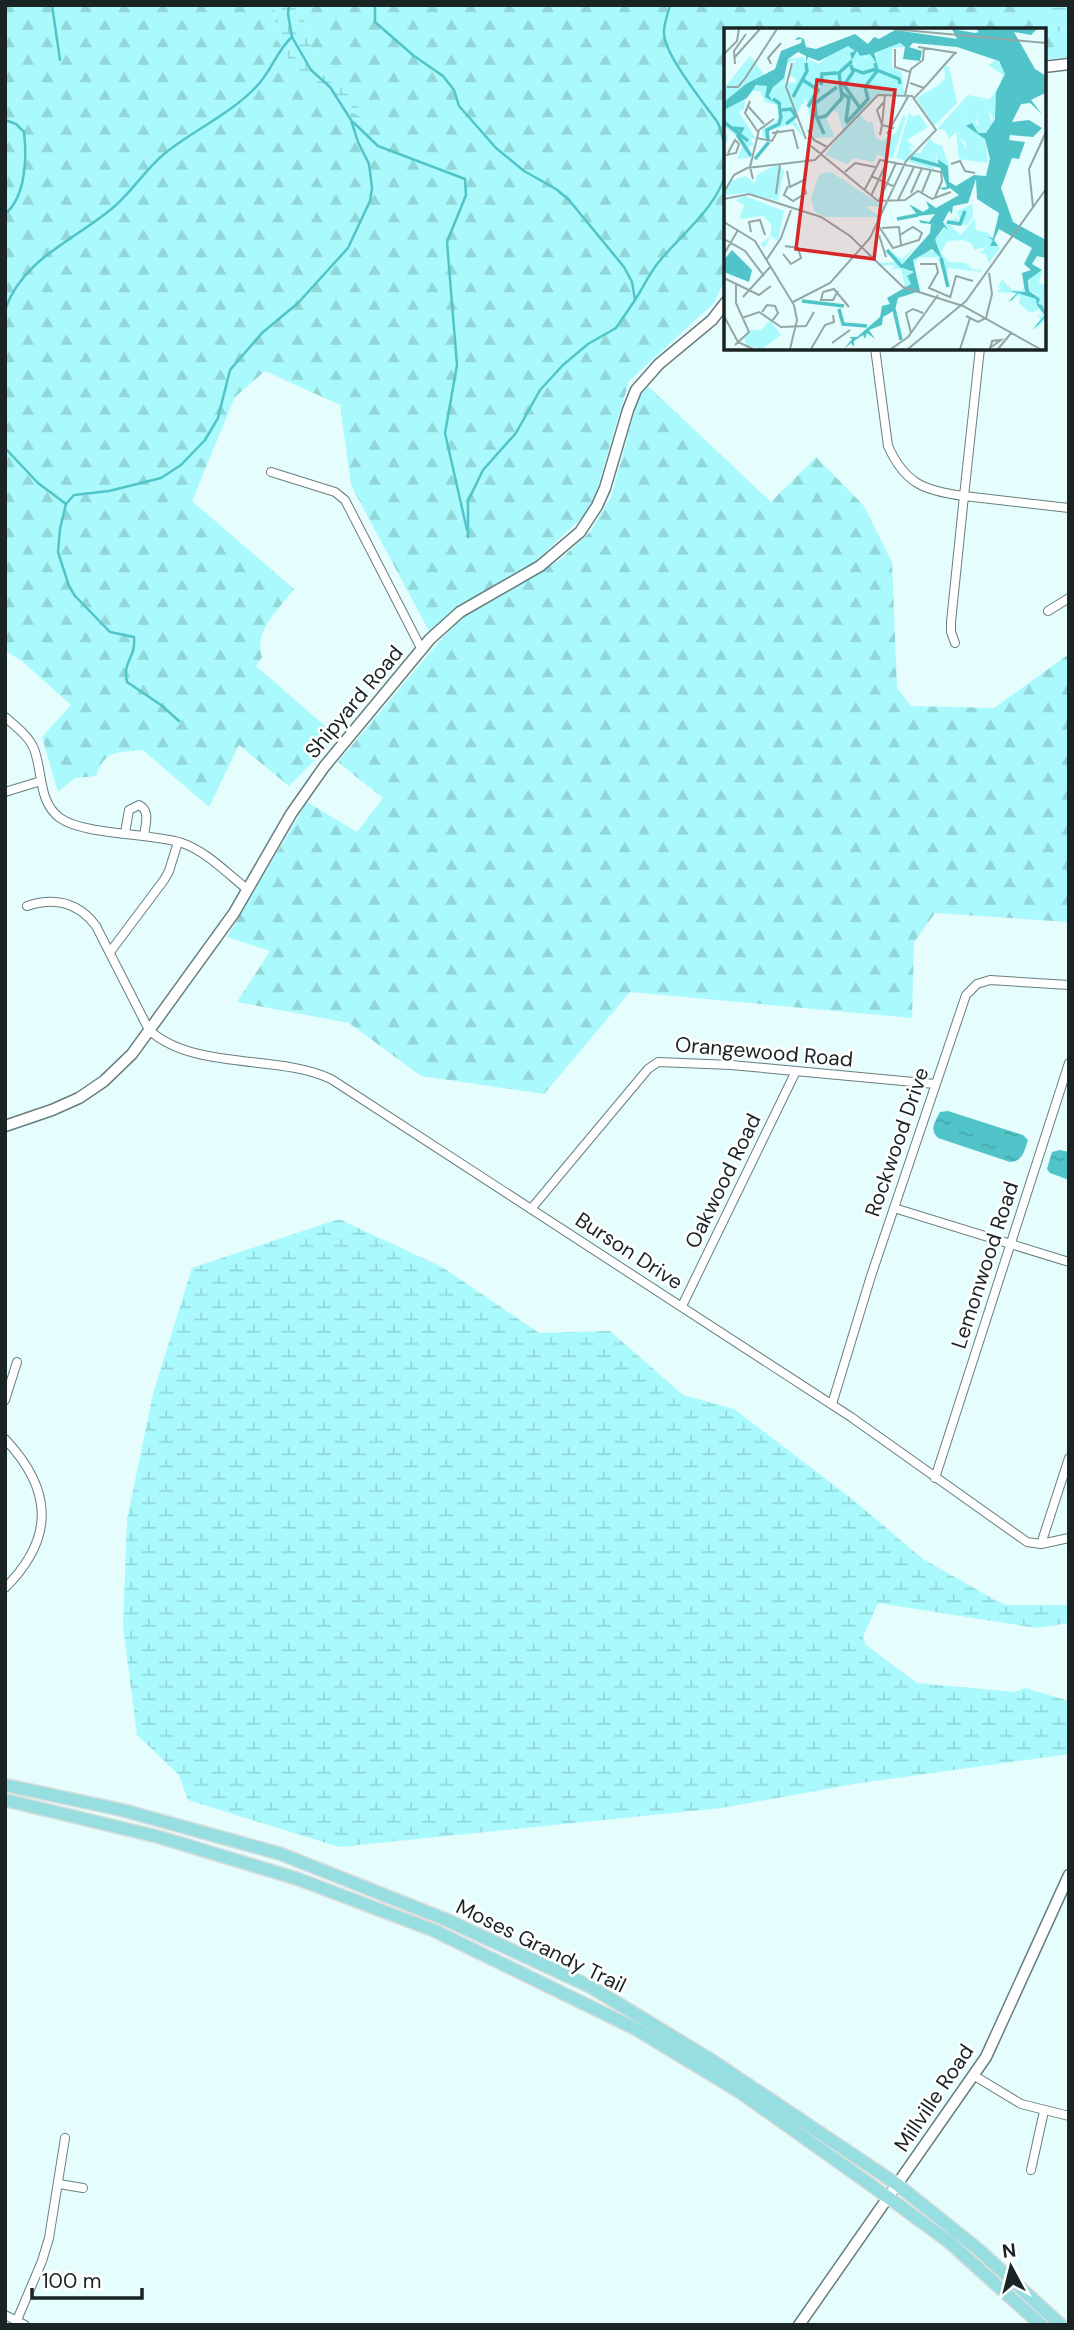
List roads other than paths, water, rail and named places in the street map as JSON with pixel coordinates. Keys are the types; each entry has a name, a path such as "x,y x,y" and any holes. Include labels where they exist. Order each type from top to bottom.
{"main road":[{"name":"Moses Grandy Trail","path":"5,1785 122,1810 281,1854 447,1920 592,1987 711,2060 898,2185 979,2250 1061,2325"},
{"name":"Moses Grandy Trail","path":"5,1800 159,1837 298,1879 433,1930 636,2029 740,2092 889,2198 949,2242 1041,2325"}],"street":[{"path":"1046,66 1069,64"},
{"name":"Shipyard Road","path":"5,1126 65,1105 92,1090 121,1065 219,936 292,814 324,767 422,650 446,623 460,612 540,566 580,531 597,506 605,488 636,390 659,364 712,320 724,305"},
{"path":"875,350 888,446 904,473 917,484 940,493 1069,508"},
{"path":"955,643 951,622 980,350"},
{"path":"271,472 343,496 422,650"},
{"path":"1048,611 1069,598"},
{"path":"5,717 30,741 50,808 67,822 178,842 199,851 248,890"},
{"path":"5,792 41,781"},
{"path":"125,833 129,810 139,805 146,814 144,836"},
{"path":"110,952 164,880 178,842"},
{"path":"27,906 49,900 79,908 96,926 149,1030"},
{"name":"Rockwood Drive","path":"832,1404 964,999 972,987 990,980 1069,985"},
{"name":"Burson Drive","path":"149,1030 167,1043 186,1049 324,1076 832,1404 1027,1542 1041,1544"},
{"name":"Orangewood Road","path":"531,1209 654,1064 667,1060 935,1084"},
{"name":"Lemonwood Road","path":"935,1478 1069,1063"},
{"name":"Oakwood Road","path":"682,1306 796,1072"},
{"path":"894,1208 1069,1262"},
{"path":"5,1400 17,1362"},
{"path":"5,1439 25,1461 36,1480 41,1516 40,1531 32,1554 5,1588"},
{"path":"1041,1544 1069,1458"},
{"path":"1041,1544 1069,1538"},
{"name":"Millville Road","path":"799,2325 898,2185 994,2041 1069,1875"},
{"path":"973,2075 1007,2097 1044,2111 1069,2116"},
{"path":"1031,2170 1044,2111"},
{"path":"5,2315 21,2322 43,2261 59,2184 65,2138"},
{"path":"59,2184 83,2188"}],"water":[{"path":"948,1111 1023,1135 1028,1140 1022,1155 1018,1160 1010,1162 938,1138 933,1128 935,1122 940,1112"},
{"path":"1052,1152 1069,1152 1069,1180 1050,1173 1047,1169"}],"waterway":[{"path":"52,5 60,60"},
{"path":"179,721 127,682 126,669 133,650 134,637 110,632 75,596 58,552 60,529 66,504 74,495 109,491 161,478 181,465 205,440 218,418 230,370 262,333 298,303 348,248 370,201 372,188 369,164 351,120 330,87 311,70 292,37 289,5"},
{"path":"375,5 375,22 414,56 443,76 454,90 459,106 496,148 524,171 556,189 569,200 624,267 632,282 635,300 616,328 588,344 563,365 540,390 516,433 483,470 468,501 468,537"},
{"path":"670,5 664,29 665,41 685,77 718,123 724,143"},
{"path":"5,310 13,292 38,262 116,205 164,154 245,98 261,82 292,37"},
{"path":"5,120 16,124 24,132 25,153 21,187 12,207 5,214"},
{"path":"353,122 378,146 465,179 466,195 447,242 457,365 445,433 467,530"},
{"path":"635,300 658,263 706,210 724,178"},
{"path":"5,448 38,483 66,504"}]}
